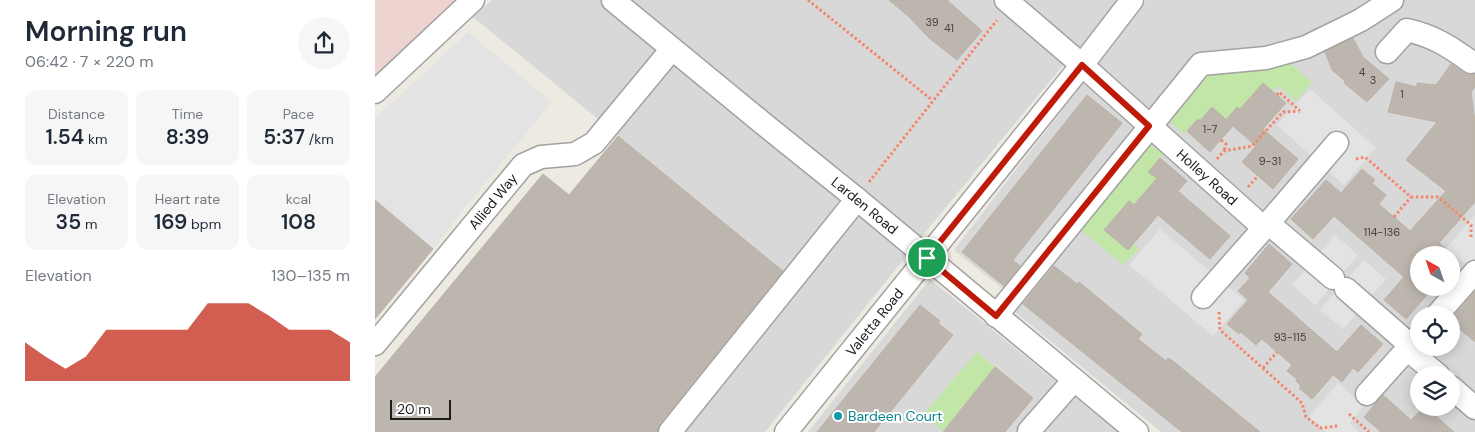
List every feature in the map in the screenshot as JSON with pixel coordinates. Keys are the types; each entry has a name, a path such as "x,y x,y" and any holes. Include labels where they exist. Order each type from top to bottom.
{"street":[{"path":"375,92 436,49 473,0"},
{"name":"Larden Road","path":"613,0 857,199 1137,432"},
{"name":"Valetta Road","path":"786,432 1082,65 1132,0"},
{"name":"Holley Road","path":"1008,1 1203,174 1410,341"},
{"path":"1387,52 1390,10"},
{"path":"1390,10 1423,34 1438,39 1471,62"},
{"path":"996,316 1201,64 1266,58 1306,47 1361,20 1390,10"},
{"name":"Allied Way","path":"375,344 523,165 541,157 575,154 594,143 672,50"},
{"path":"1211,304 1266,225 1337,143"},
{"path":"670,432 857,199"},
{"path":"1445,306 1475,272"},
{"path":"1367,394 1410,345"},
{"name":"Holley Road","path":"1422,356 1430,366"},
{"path":"1029,431 1074,380"},
{"path":"1460,395 1475,408"}],"path":[{"path":"808,0 932,100"},
{"path":"857,199 1008,1"},
{"path":"1224,151 1252,146 1283,112 1299,111 1279,92 1277,95"},
{"path":"1203,174 1224,151 1226,144 1221,140"},
{"path":"1355,159 1365,157 1411,197 1438,197 1471,225 1471,238"},
{"path":"1394,217 1411,197"},
{"path":"1211,304 1220,330 1302,403 1307,417 1320,428 1338,426"},
{"path":"1263,368 1277,352"},
{"path":"1349,414 1369,432"}],"shaded area":[{"path":"375,0 470,0 375,88"},
{"path":"492,0 1135,0 1060,69 932,224 765,432 676,432 796,281 473,17"},
{"path":"1147,0 1380,0 1297,44 1198,59 1008,293 954,250"},
{"path":"1405,0 1475,0 1475,432 1161,432 1009,307 1165,117 1380,18"},
{"path":"468,32 552,102 461,212 433,249 375,200 375,119"},
{"path":"1310,89 1376,148 1344,185 1277,125"},
{"path":"1475,215 1475,272 1460,259 1460,246 1449,246"},
{"path":"1160,229 1244,300 1213,336 1129,265"},
{"path":"1335,235 1358,255 1315,305 1292,285"},
{"path":"1364,260 1386,279 1343,329 1320,310"},
{"path":"930,279 1118,432 808,432"},
{"path":"1338,383 1364,406 1350,423 1359,432 1327,432 1309,417"}],"green space":[{"path":"1287,60 1312,82 1296,101 1278,86 1273,91 1263,83 1240,109 1237,107 1226,120 1212,108 1200,121 1197,119 1184,134 1165,117 1201,72"},
{"path":"1150,144 1163,154 1149,171 1157,178 1134,205 1128,250 1133,244 1139,249 1123,265 1076,226"},
{"path":"977,352 995,367 944,432 923,415"}],"building":[{"path":"889,0 947,0 982,31 957,60 929,38"},
{"path":"1353,38 1363,57 1389,79 1367,102 1332,70 1325,52"},
{"path":"1451,64 1464,73 1469,75 1475,74 1475,87 1471,92 1475,122 1475,202 1439,243 1443,246 1410,246 1410,296 1426,296 1417,306 1410,306 1410,314 1406,319 1384,300 1404,277 1334,216 1313,239 1291,219 1326,180 1341,193 1362,169 1375,180 1372,183 1386,195 1379,204 1410,231 1446,191 1406,160 1437,122 1388,112 1396,82 1417,87 1417,83 1436,85"},
{"path":"1263,83 1286,103 1263,129 1298,159 1273,189 1242,162 1256,146 1226,120 1237,107 1240,109"},
{"path":"1087,95 1122,123 1013,260 1020,266 1004,286 962,252"},
{"path":"1212,107 1233,126 1210,152 1187,131 1198,119 1200,121"},
{"path":"618,136 783,271 660,424 657,432 375,432 375,377 543,174 569,195"},
{"path":"1160,158 1187,181 1178,191 1230,236 1210,259 1158,215 1128,250 1104,230 1129,201 1134,205 1157,178 1148,172"},
{"path":"375,200 433,249 375,319"},
{"path":"1269,244 1292,264 1268,292 1337,352 1361,325 1383,344 1358,372 1353,368 1342,382 1333,375 1312,399 1299,388 1301,386 1296,381 1297,379 1287,371 1292,365 1262,339 1256,345 1241,332 1239,334 1227,324 1248,300 1238,291 1250,278 1245,273"},
{"path":"1054,266 1077,284 1079,282 1142,334 1138,339 1166,361 1168,358 1173,361 1260,432 1182,432 1023,304"},
{"path":"1475,292 1475,342 1460,330 1460,309"},
{"path":"920,305 940,321 938,323 953,335 874,432 817,432"},
{"path":"995,367 1033,398 1005,432 943,432"},
{"path":"1383,395 1411,420 1415,416 1436,416 1454,432 1381,432 1364,417"}],"place":[{"name":"Bardeen Court","path":"838,416"}],"route":[{"path":"1082,65 1149,126 996,316 927,258 1082,65"}]}
